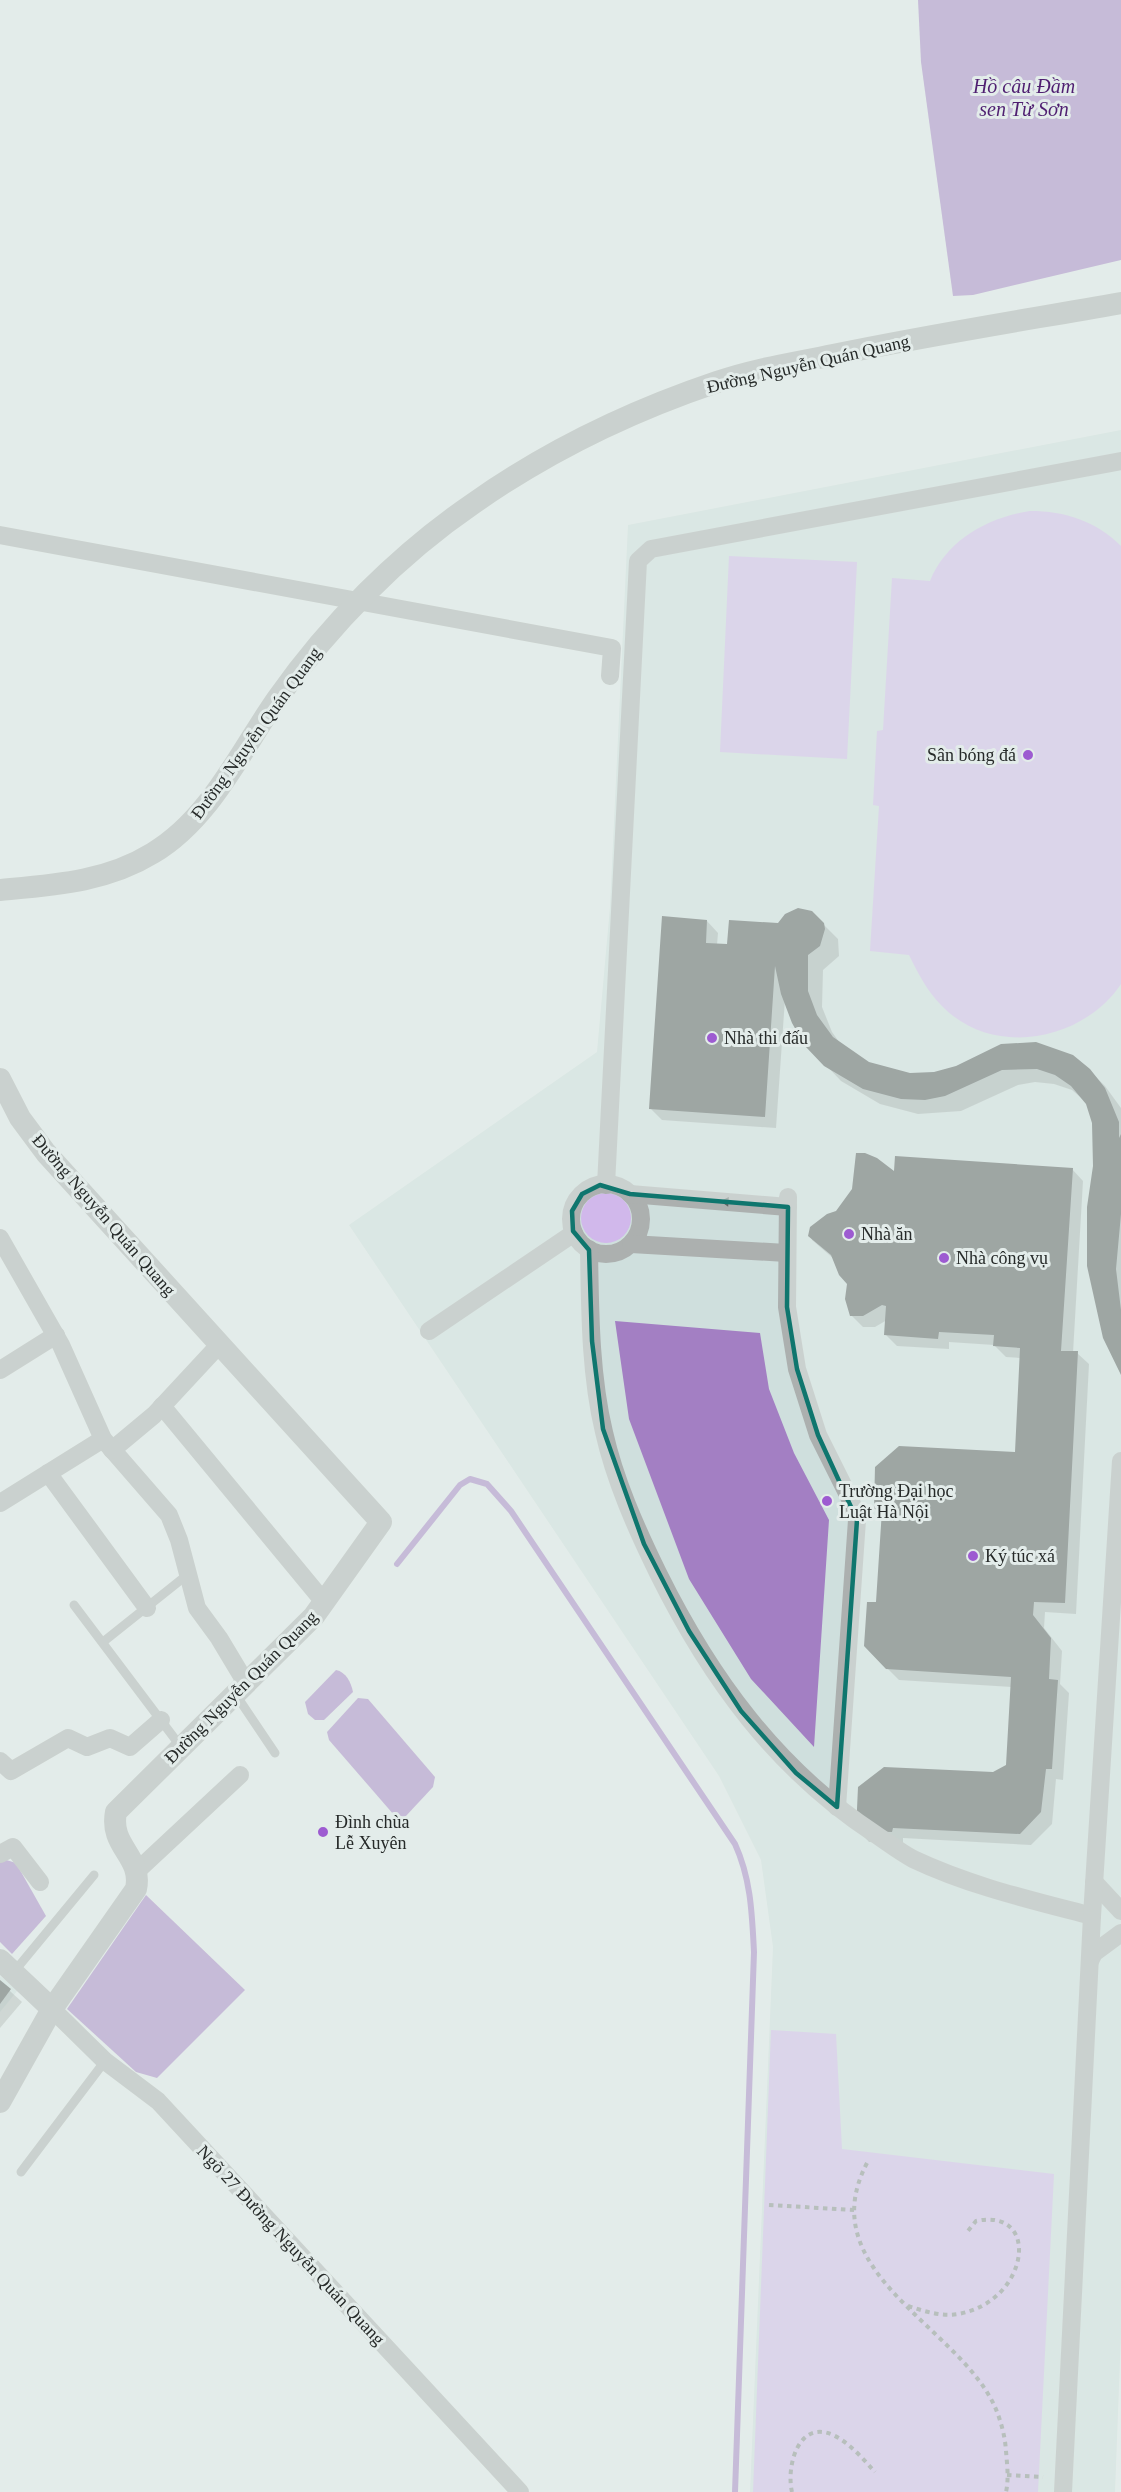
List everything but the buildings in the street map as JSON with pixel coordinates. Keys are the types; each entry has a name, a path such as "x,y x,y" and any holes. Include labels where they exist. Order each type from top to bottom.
{"street":[{"name":"Đường Nguyễn Quán Quang","path":"0,890 66,884 101,877 141,861 168,843 188,826 207,804 277,699 356,602 472,504 582,438 662,402 720,380 790,364 1121,303"},
{"path":"606,1185 638,561 651,549 1121,461"},
{"path":"0,535 612,648 610,676"},
{"name":"Đường Nguyễn Quán Quang","path":"0,1079 20,1118 46,1153 381,1522 314,1616 116,1812 114,1830 118,1841 137,1871"},
{"path":"631,1244 640,1228 641,1217 638,1206 630,1194 620,1188 606,1185 590,1189 579,1198 572,1211 574,1233 589,1250 609,1254 631,1244 786,1253"},
{"path":"630,1194 788,1202 786,1306 797,1370 818,1435 851,1501 857,1520 837,1808"},
{"path":"429,1331 574,1233"},
{"path":"0,1238 56,1335 107,1444 169,1515 179,1540 197,1608 219,1638 241,1689"},
{"path":"589,1250 592,1341 603,1429 612,1463 644,1544 688,1631 741,1711 796,1773 837,1808 911,1858 971,1884 1092,1916"},
{"path":"0,1370 56,1335"},
{"path":"0,1503 48,1473 107,1444 162,1406 219,1345"},
{"path":"162,1406 324,1602"},
{"path":"1063,2492 1092,1916 1121,1461"},
{"path":"48,1473 147,1608"},
{"path":"0,1761 11,1770 68,1738 87,1747 110,1738 130,1747 161,1720"},
{"path":"0,2102 52,2009 136,1889 137,1871 240,1774"},
{"path":"0,1854 13,1848 40,1882"},
{"path":"1094,1882 1121,1911"},
{"path":"1090,1961 1094,1953 1121,1933"},
{"path":"7,1967 52,2009"},
{"name":"Ngõ 27 Đường Nguyễn Quán Quang","path":"52,2009 105,2061 158,2101 520,2492"}],"lane":[{"path":"103,1642 187,1575"},
{"path":"74,1605 181,1747"},
{"path":"241,1689 275,1753"},
{"path":"7,1967 94,1875"},
{"path":"21,2172 105,2061"}],"path":[{"path":"867,2163 858,2181 854,2210 858,2236 867,2259 882,2280 951,2351 994,2406 1005,2436 1006,2492"},
{"path":"770,2205 854,2210"},
{"path":"907,2306 934,2314 956,2314 984,2307 1004,2290 1016,2271 1019,2260 1021,2249 1016,2237 1009,2226 992,2219 976,2221 968,2231"},
{"path":"792,2492 790,2466 794,2451 802,2439 813,2434 834,2436 846,2444 875,2472"},
{"path":"1007,2475 1043,2477"}],"highlighted area":[{"path":"600,1185 630,1194 788,1207 787,1307 797,1369 818,1435 857,1520 837,1807 796,1773 741,1711 689,1631 644,1544 603,1429 592,1341 589,1250 573,1231 572,1211 582,1194"}],"shaded area":[{"name":"Trường Đại học Luật Hà Nội","path":"1121,430 1121,2334 1115,2492 750,2492 773,1947 761,1860 719,1776 349,1225 597,1052 610,907 628,525"},
{"path":"1030,511 1068,515 1079,519 1101,530 1121,546 1121,984 1104,1003 1084,1019 1061,1030 1036,1036 1010,1037 985,1033 962,1022 941,1005 931,994 909,955 870,951 879,806 873,805 877,731 883,730 892,578 930,581 947,554 970,533 999,519"},
{"path":"729,556 857,562 847,759 720,752"},
{"path":"606,1193 615,1195 626,1204 631,1218 629,1227 620,1238 606,1243 597,1241 586,1232 581,1218 583,1209 592,1198"},
{"path":"0,1976 18,1990 0,2012"},
{"path":"771,2030 836,2034 842,2149 1054,2174 1038,2492 753,2492"}],"water":[{"name":"Hồ câu Đầm sen Từ Sơn","path":"918,0 1121,0 1121,260 973,295 953,296 921,62"},
{"path":"615,1321 760,1333 769,1389 794,1453 829,1520 814,1747 751,1679 689,1579 629,1419"},
{"path":"336,1670 348,1678 353,1692 324,1720 315,1720 308,1714 305,1702"},
{"path":"358,1698 368,1699 435,1777 433,1787 405,1817 394,1815 329,1740 327,1732"},
{"path":"0,1858 16,1863 46,1916 12,1954 0,1942"},
{"path":"146,1895 245,1990 157,2078 136,2072 67,2009"}],"waterway":[{"path":"397,1564 460,1485 470,1479 487,1484 511,1511 735,1844 740,1857 750,1897 754,1952 735,2492"}],"place":[{"name":"Sân bóng đá","path":"1028,755"},
{"name":"Nhà thi đấu","path":"712,1038"},
{"name":"Nhà ăn","path":"849,1234"},
{"name":"Nhà công vụ","path":"944,1258"},
{"name":"Trường Đại học Luật Hà Nội","path":"827,1501"},
{"name":"Ký túc xá","path":"973,1556"},
{"name":"Đình chùa Lễ Xuyên","path":"323,1832"}]}
